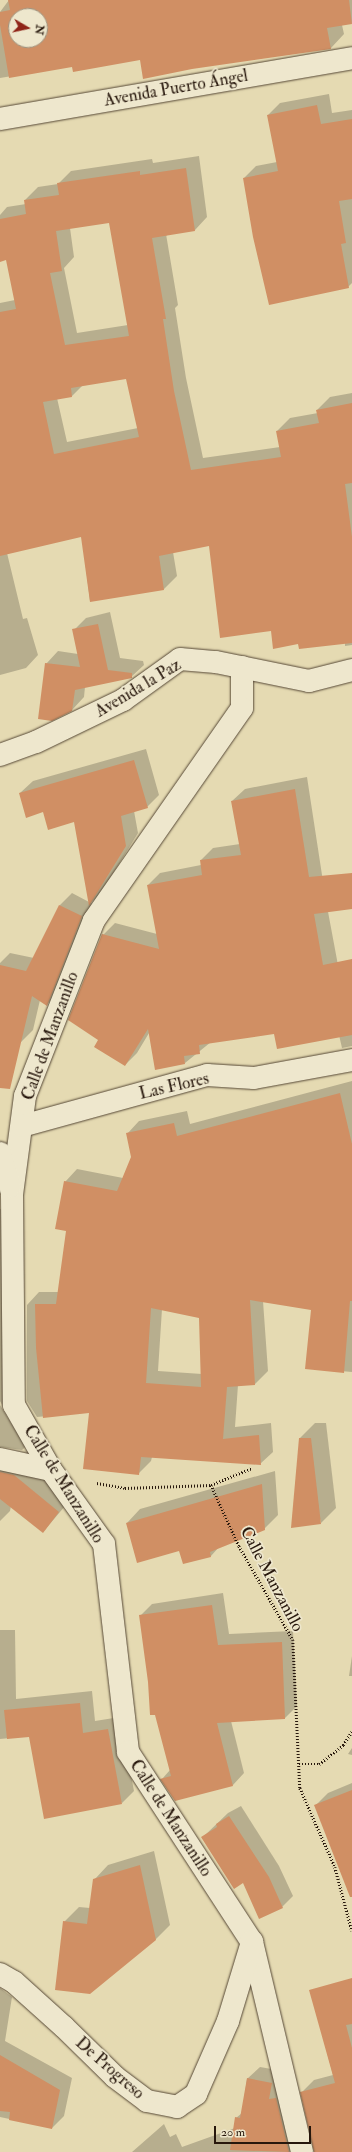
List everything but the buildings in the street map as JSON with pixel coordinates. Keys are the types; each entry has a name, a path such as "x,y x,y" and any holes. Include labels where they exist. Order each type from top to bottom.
{"street":[{"name":"Avenida Puerto Ángel","path":"0,119 352,58"},
{"name":"Avenida la Paz","path":"0,755 36,742 123,700 180,659 242,667 309,681 352,670"},
{"name":"Calle de Manzanillo","path":"242,667 242,708 94,920 25,1096 12,1195 14,1405 51,1470 104,1544 128,1752 252,1942 302,2152"},
{"name":"Las Flores","path":"22,1126 207,1076 254,1078 352,1060"},
{"path":"0,1153 12,1195"},
{"path":"0,1459 51,1470"},
{"name":"De Progreso","path":"0,1974 14,1982 64,2027 120,2081 147,2101 177,2107 196,2094 228,2021 252,1942"}],"path":[{"path":"91,1482 125,1488 211,1485 252,1468"},
{"name":"Calle Manzanillo","path":"211,1485 239,1546 292,1640 300,1788 335,1867 352,1932"},
{"path":"299,1764 319,1764 344,1745 352,1731"}]}
